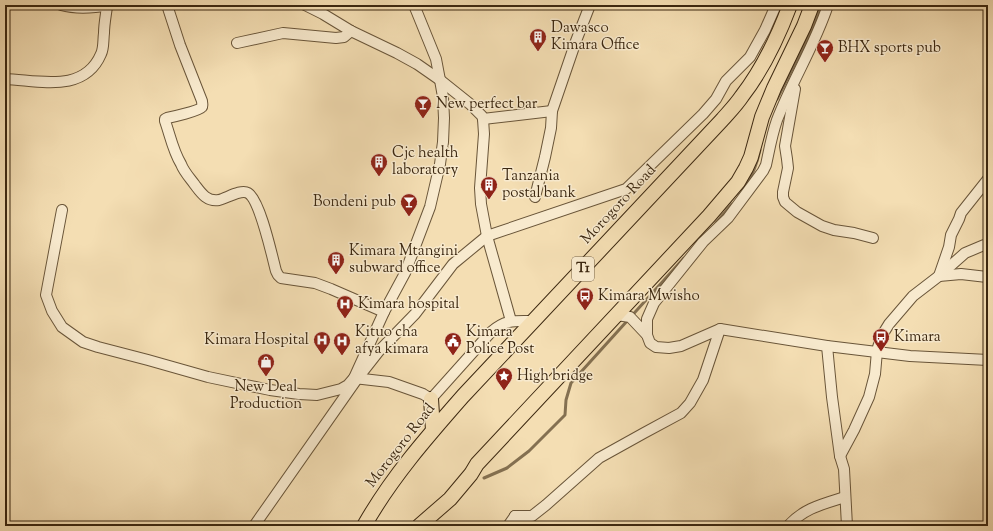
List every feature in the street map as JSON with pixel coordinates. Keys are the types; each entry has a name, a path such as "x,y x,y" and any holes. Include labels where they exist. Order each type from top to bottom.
{"highway":[{"name":"Morogoro Road","path":"364,526 406,463 433,430 463,396 722,120 742,96 764,62 790,5"},
{"path":"419,526 450,499 471,474 477,464 709,216 738,182 751,157 762,117 768,102 795,46 812,5"},
{"path":"432,399 433,430"}],"street":[{"path":"5,79 57,82 76,79 84,75 93,66 101,54 103,47 108,5 92,8 77,8 61,5"},
{"path":"167,5 180,45 202,101 202,106 201,108 192,111 166,118 165,121 170,140 181,165 198,190 204,197 213,200 222,199 242,192 246,192 250,195 258,209 276,271 278,276 281,278 315,283 384,312"},
{"path":"305,5 351,31 397,53 440,80 470,104 482,116 484,134 480,204 487,236 511,321"},
{"path":"62,210 46,295 52,311 62,327 83,342 208,377 270,390 317,395 341,389 348,385 356,378 384,312 405,273 430,207 440,164 444,118 443,98 436,58 414,5"},
{"path":"535,197 545,157 552,112 590,5"},
{"path":"254,526 356,378 378,350 415,314 453,264 487,236 626,188 704,114 726,81 750,57 765,30 776,5"},
{"path":"828,5 822,24 798,71 776,122 763,172 728,218 703,242 654,303 647,318 647,335 650,343 656,347 669,348 681,346 720,329 827,346 910,356 988,360"},
{"path":"237,43 282,33 336,38 344,37 351,31"},
{"path":"798,71 785,146 788,168 783,192 785,202 797,212 822,226 873,238"},
{"path":"483,119 552,112"},
{"path":"939,276 949,247 951,235 960,219 961,213 988,179"},
{"path":"840,456 869,397 875,374 877,351 881,336 913,296 966,253 988,244"},
{"path":"939,276 960,274 987,277"},
{"path":"617,315 630,317 647,335"},
{"path":"356,378 389,382 424,394 432,399 491,332 502,324 511,321 533,321"},
{"path":"515,516 532,516 599,458 681,413 690,402 703,380 720,329"},
{"path":"827,346 840,456 844,470 847,526"},
{"path":"788,526 803,512 815,506 845,497"},
{"path":"508,526 515,516"},
{"path":"515,516 524,526"}],"waterway":[{"path":"777,99 810,34 821,5"},
{"path":"745,187 758,160 760,150"},
{"path":"716,223 732,204"},
{"path":"484,478 507,468 529,451 565,415 566,400 571,383 684,258"}],"place":[{"name":"Dawasco Kimara Office","path":"538,52"},
{"name":"BHX sports pub","path":"825,63"},
{"name":"New perfect bar","path":"423,119"},
{"name":"Cjc health laboratory","path":"379,177"},
{"name":"Tanzania postal bank","path":"489,200"},
{"name":"Bondeni pub","path":"409,217"},
{"name":"Kimara Mtangini subward office","path":"336,275"},
{"name":"Kimara Mwisho","path":"585,311"},
{"name":"Kimara hospital","path":"345,319"},
{"name":"Kimara","path":"881,352"},
{"name":"Kimara Hospital","path":"322,355"},
{"name":"Kituo cha afya kimara","path":"342,356"},
{"name":"Kimara Police Post","path":"453,356"},
{"name":"New Deal Production","path":"266,377"},
{"name":"High bridge","path":"504,391"}]}
